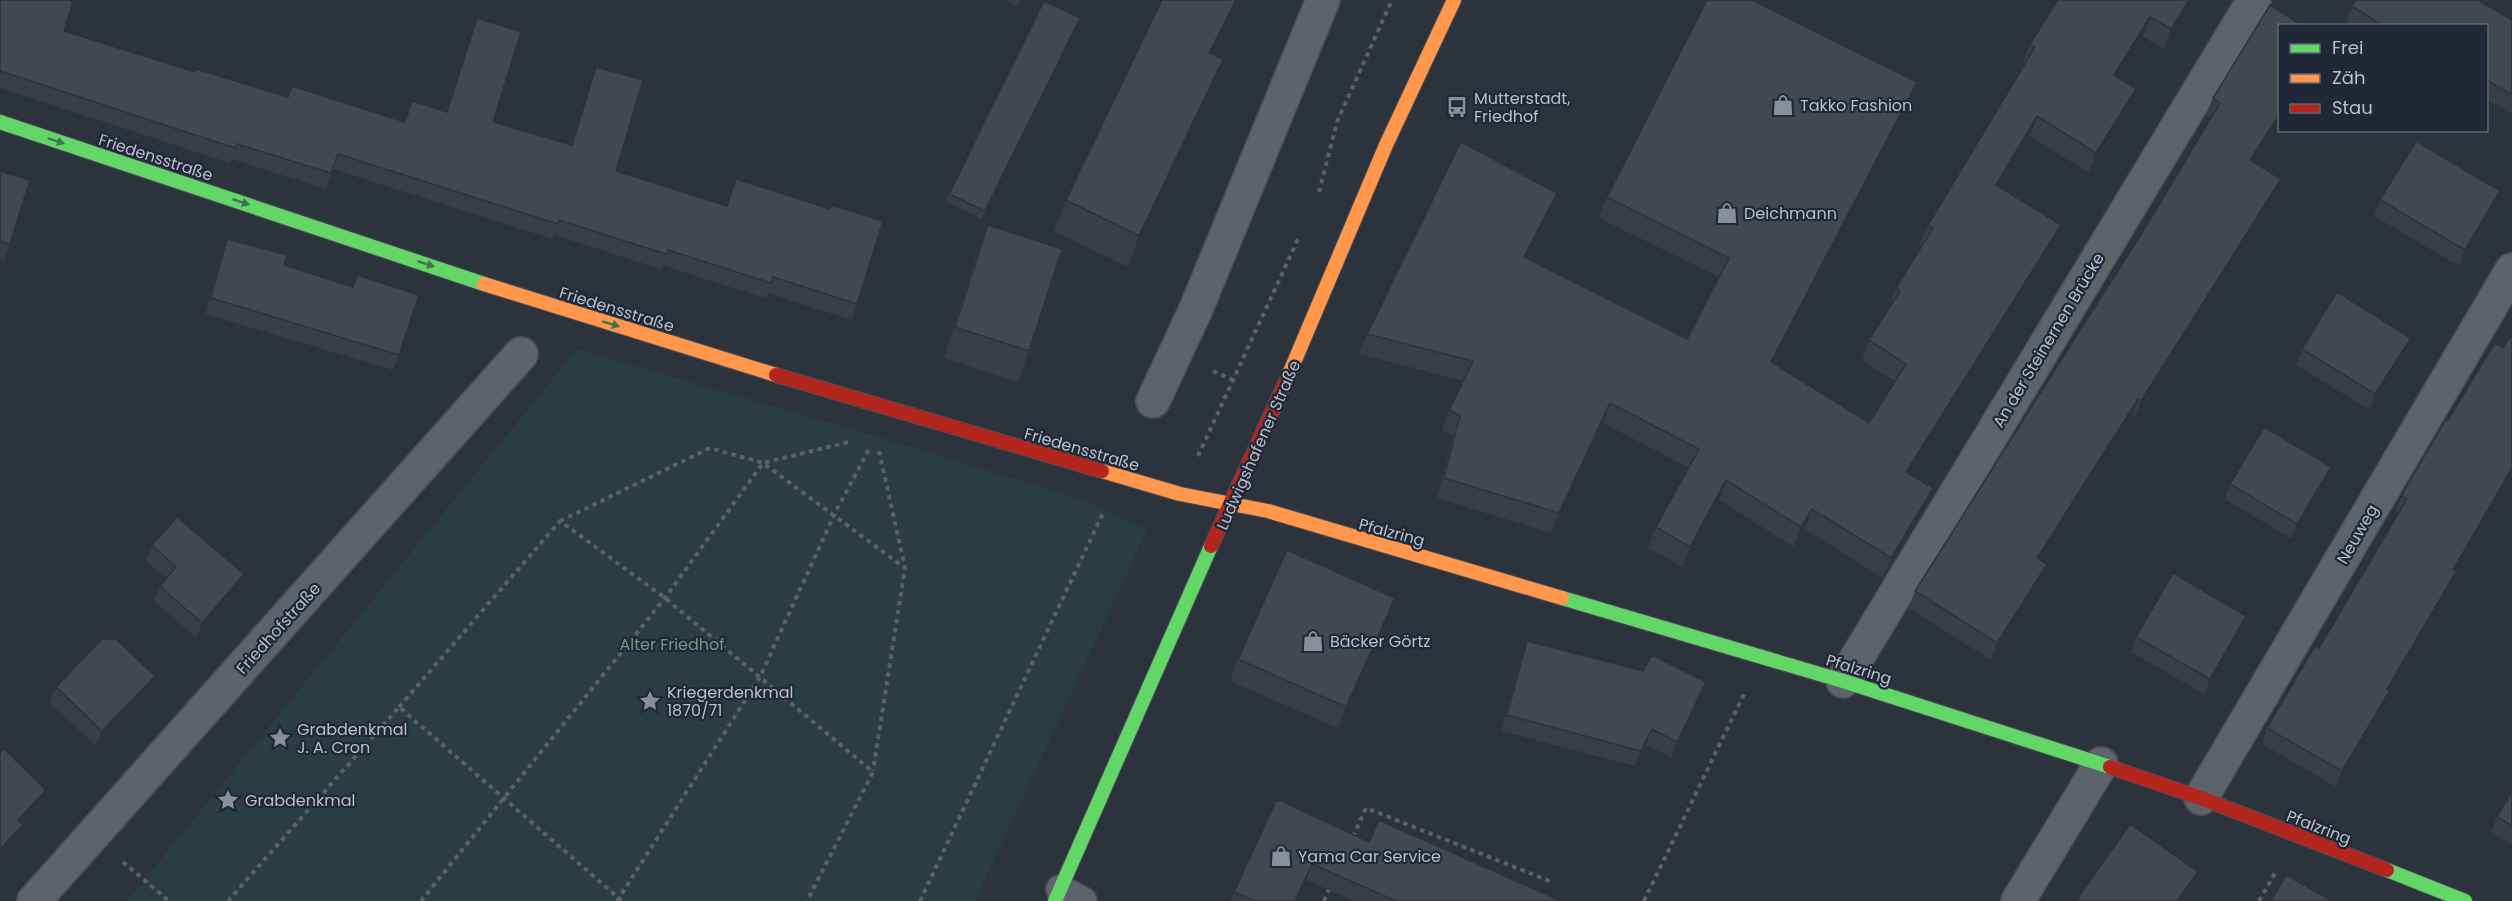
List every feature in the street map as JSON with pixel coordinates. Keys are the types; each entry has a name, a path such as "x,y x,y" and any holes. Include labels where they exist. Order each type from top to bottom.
{"street":[{"path":"1154,400 1196,309 1323,0"},
{"name":"Ludwigshafener Straße","path":"1066,897 1156,667 1284,387 1386,145 1454,0"},
{"name":"An der Steinernen Brücke","path":"1843,681 2254,0"},
{"name":"Friedensstraße","path":"0,122 561,309 892,411 1120,477 1180,494 1232,503"},
{"name":"Neuweg","path":"2202,798 2512,270"},
{"name":"Friedhofstraße","path":"34,901 521,354"},
{"name":"Pfalzring","path":"1232,503 1268,511 1762,659 1843,681 2101,764 2202,798 2465,901"},
{"path":"2018,901 2101,764"}],"path":[{"path":"1317,199 1337,122 1392,0"},
{"path":"1180,494 1302,231"},
{"path":"399,707 619,900 760,677 834,515 876,435 892,411"},
{"path":"421,901 665,598 763,463 876,435"},
{"path":"807,901 873,772 904,568 876,435"},
{"path":"228,901 560,521 710,448 763,463 904,568"},
{"path":"920,901 1120,477"},
{"path":"560,521 665,598 873,772"},
{"path":"1644,901 1762,659"},
{"path":"1352,839 1366,808 1552,882"},
{"path":"92,838 169,901"},
{"path":"1324,901 1334,880"}],"green space":[{"name":"Alter Friedhof","path":"577,349 876,436 1081,499 1147,530 975,901 127,901"}],"building":[{"path":"0,0 69,0 73,2 64,31 195,72 196,69 288,97 292,86 405,122 412,101 447,112 477,18 521,32 493,122 572,145 596,67 643,80 616,171 727,206 736,179 830,209 831,205 883,221 857,304 773,277 771,283 668,250 666,254 559,220 558,224 338,154 331,173 237,144 235,148 0,71"},
{"path":"1162,0 1236,0 1209,53 1223,59 1139,236 1066,200"},
{"path":"1707,0 1752,0 1917,82 1771,362 1869,423 1906,364 1869,340 1900,291 1896,288 1933,228 1928,225 2035,47 2030,44 2058,0 2189,0 2171,29 2150,17 2114,75 2136,89 2096,153 2037,116 1996,185 2061,225 1906,472 1933,488 1891,558 1812,509 1801,527 1726,480 1690,547 1656,527 1699,449 1610,403 1559,513 1444,478 1460,416 1449,410 1473,361 1367,334 1461,142 1557,193 1524,257 1687,339 1729,258 1607,197"},
{"path":"2356,0 2478,0 2512,20 2512,95 2488,81 2488,24 2380,24 2352,6"},
{"path":"1044,1 1080,18 985,211 949,194"},
{"path":"2270,5 2300,24 2278,24 2278,116 2250,160 2281,179 2141,401 2138,399 2037,558 2047,564 1997,643 1915,591 2145,228 2220,103 2213,98"},
{"path":"2416,141 2500,191 2465,250 2380,200"},
{"path":"0,171 30,180 10,244 0,241"},
{"path":"988,225 1062,249 1029,351 955,327"},
{"path":"227,239 287,255 284,265 353,287 357,275 419,295 399,355 211,298"},
{"path":"2337,292 2411,338 2375,394 2302,349"},
{"path":"2512,334 2512,468 2453,570 2456,572 2387,689 2390,690 2342,771 2267,728 2315,646 2319,648 2407,499 2401,496 2446,419 2448,420 2495,343 2503,348"},
{"path":"2264,427 2331,467 2297,524 2230,484"},
{"path":"177,517 244,574 202,623 160,586 176,567 152,545"},
{"name":"Bäcker Görtz","path":"1287,550 1395,598 1346,707 1238,659"},
{"path":"2173,573 2246,616 2210,679 2136,637"},
{"path":"102,639 116,639 155,676 102,731 56,687"},
{"path":"1527,641 1643,671 1652,655 1706,682 1677,742 1652,729 1641,751 1507,715"},
{"path":"4,749 46,790 18,820 23,825 0,849 0,753"},
{"path":"2512,792 2512,826 2497,816"},
{"path":"1277,799 1369,842 1379,820 1561,901 1396,901 1312,864 1295,901 1254,901 1234,892"},
{"path":"2130,824 2198,872 2177,901 2076,901"},
{"path":"2286,875 2332,901 2271,901"}],"traffic: fast":[{"path":"0,122 484,284"},
{"path":"1055,901 1211,546"},
{"path":"1562,598 1843,681 2110,767"},
{"path":"2387,870 2465,901"}],"traffic: slow":[{"path":"1287,379 1386,145 1454,0"},
{"path":"484,284 776,375"},
{"path":"1102,471 1180,494 1268,511 1562,598"}],"traffic: jam":[{"path":"776,375 1102,471"},
{"path":"1211,546 1287,379"},
{"path":"2110,767 2201,798 2387,870"}],"place":[{"name":"Takko Fashion","path":"1783,105"},
{"name":"Mutterstadt, Friedhof","path":"1457,107"},
{"name":"Deichmann","path":"1727,213"},
{"name":"Bäcker Görtz","path":"1313,641"},
{"name":"Kriegerdenkmal 1870/71","path":"650,701"},
{"name":"Grabdenkmal J. A. Cron","path":"280,738"},
{"name":"Grabdenkmal","path":"228,800"},
{"name":"Yama Car Service","path":"1281,856"}]}
